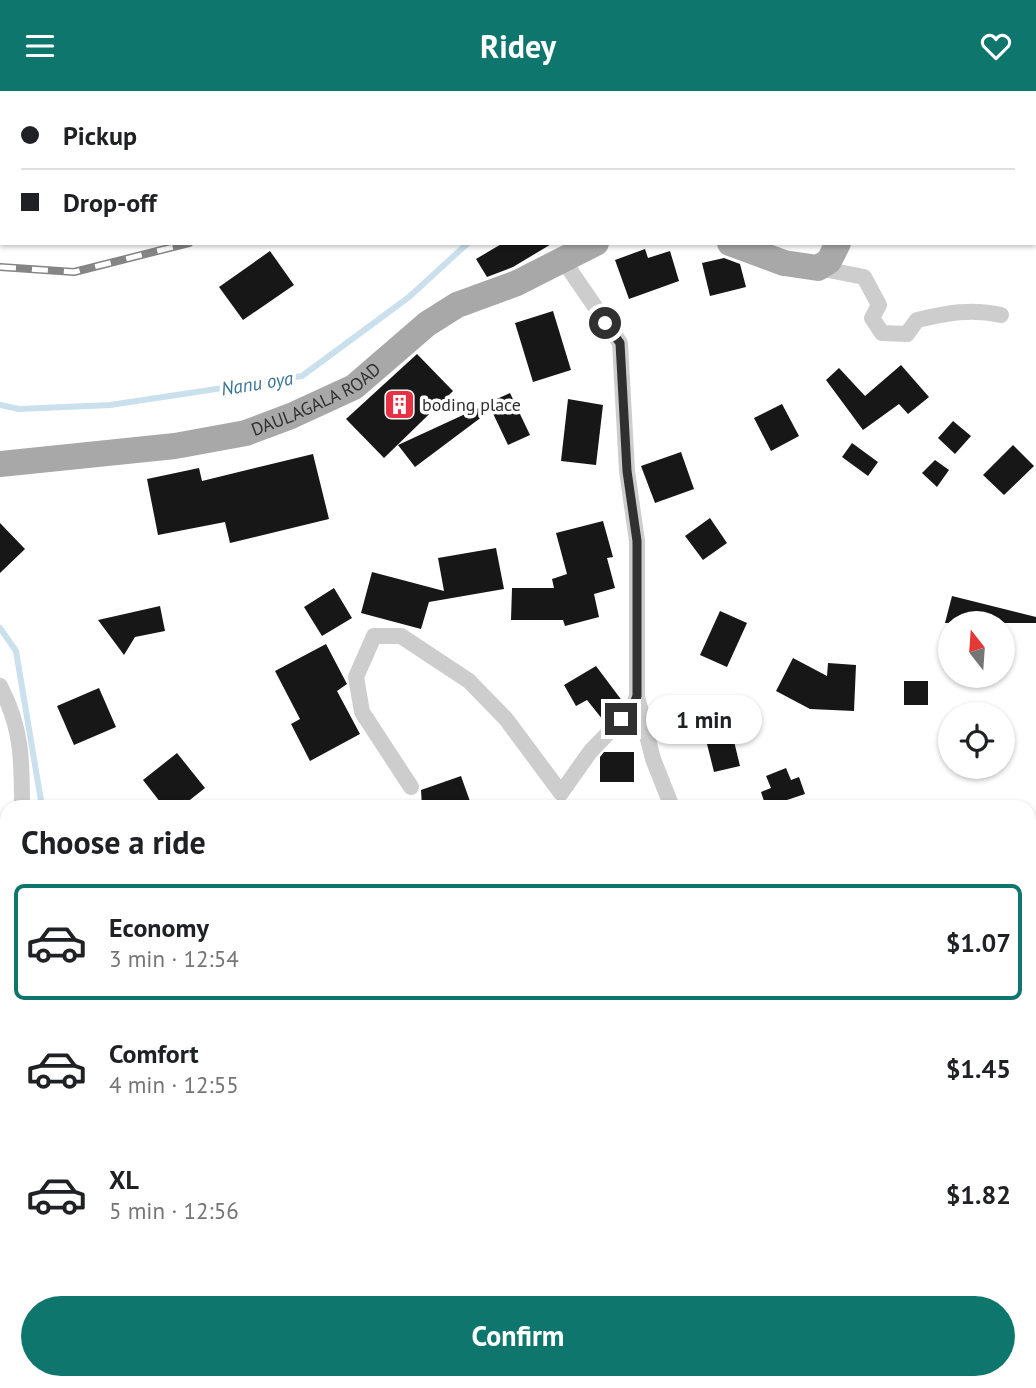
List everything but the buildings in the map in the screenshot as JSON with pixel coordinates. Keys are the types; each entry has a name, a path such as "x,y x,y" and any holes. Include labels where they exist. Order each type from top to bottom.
{"main road":[{"name":"DAULAGALA ROAD","path":"0,464 175,446 258,429 354,387 427,324 457,305 517,283 592,245"},
{"path":"736,245 785,263 818,268 829,261 837,245"}],"street":[{"path":"563,260 620,343 627,471 637,541 637,696 653,759 670,800"},
{"path":"818,268 864,277 880,305 872,318 882,333 907,334 917,320 945,314 977,310 1001,316"},
{"path":"411,787 362,712 356,677 374,636 401,636 470,681 506,719 557,800 590,752 632,708 637,696"},
{"path":"0,686 15,714 22,756 22,800"}],"waterway":[{"name":"Nanu oya","path":"0,405 19,409 110,405 302,376 409,297 466,245"},
{"path":"0,628 16,651 41,800"}],"railway":[{"path":"0,267 74,272 181,245"}],"place":[{"name":"boding place","path":"399,405"}],"route":[{"path":"605,323 620,343 627,471 637,541 637,696 632,708 621,719"}]}
